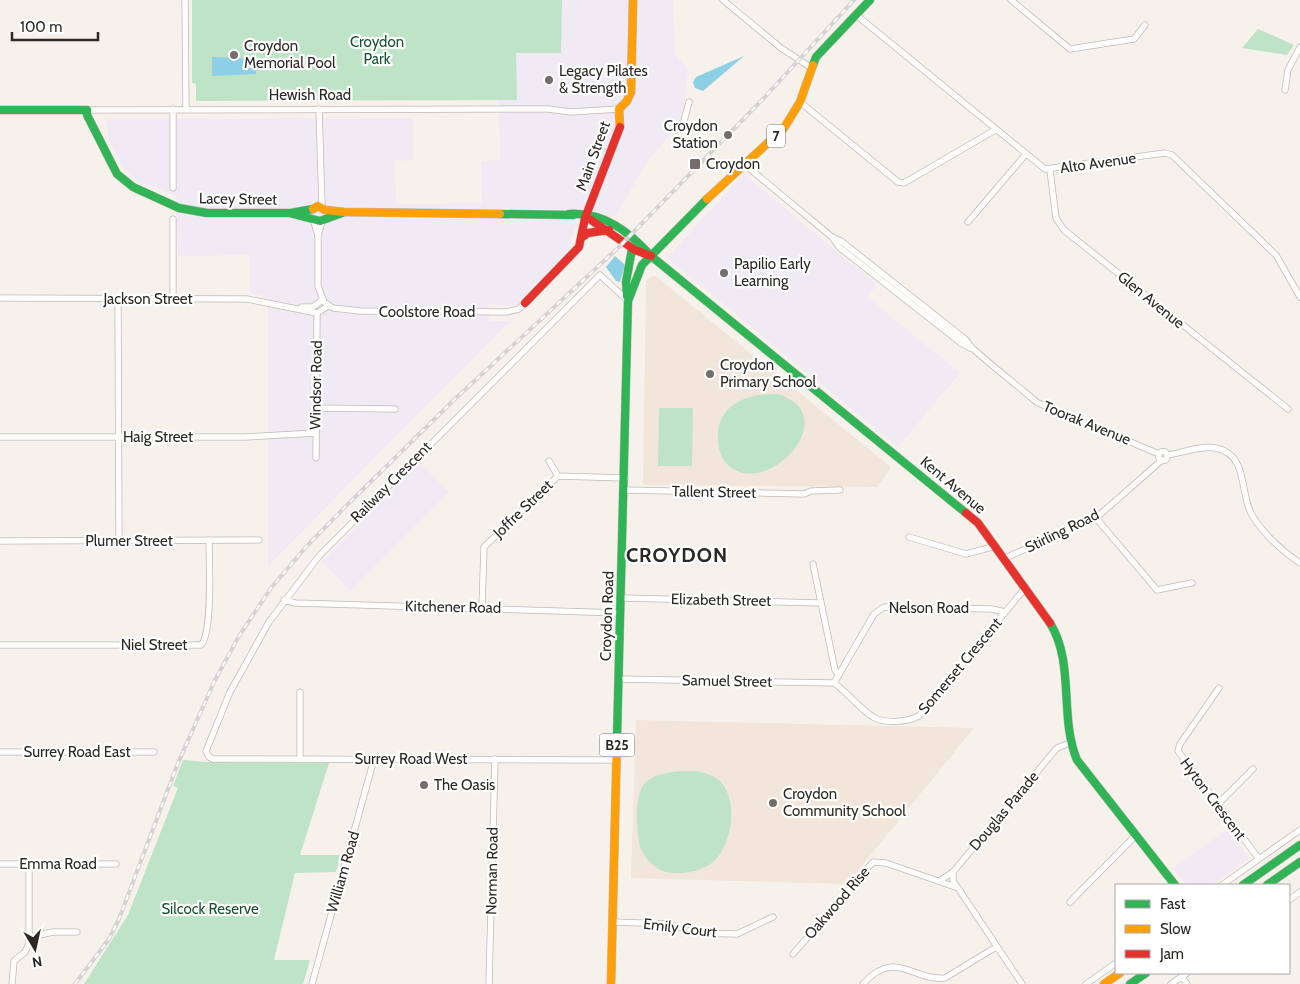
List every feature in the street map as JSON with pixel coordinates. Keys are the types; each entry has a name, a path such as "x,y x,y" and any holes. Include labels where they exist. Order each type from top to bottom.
{"main road":[{"name":"Main Street","path":"525,303 574,255 581,238 586,216 620,127 619,109 627,101 631,92 633,0"},
{"name":"7","path":"651,256 744,164 784,128 800,102 810,67 826,45 870,0"},
{"name":"Hewish Road","path":"0,110 87,110"},
{"name":"Lacey Street","path":"87,110 87,115 112,168 125,182 141,191 192,212 569,214 586,216"},
{"name":"Kent Avenue","path":"586,216 609,230 640,254 651,256"},
{"name":"Kent Avenue","path":"586,216 620,227 642,245 651,256 972,518 996,546 1054,626 1060,643 1070,743 1077,760 1174,884"},
{"path":"581,238 588,233 609,230"},
{"path":"628,301 626,282 632,249"},
{"name":"Croydon Road","path":"611,984 628,301 636,274 651,256"},
{"path":"1244,884 1300,845"},
{"path":"1268,884 1300,862"},
{"path":"1104,984 1119,974"},
{"path":"1130,984 1145,974"}],"street":[{"path":"185,0 186,109"},
{"path":"723,0 787,52 810,67"},
{"path":"1011,0 1070,49 1134,39 1145,25"},
{"name":"Alto Avenue","path":"855,14 1045,169 1050,170 1165,153 1172,155 1276,255 1300,297"},
{"path":"1286,90 1288,70 1300,47"},
{"path":"676,130 684,121 689,102"},
{"path":"800,102 898,182 904,183 995,130"},
{"path":"173,109 173,188"},
{"path":"295,307 317,313 328,306 322,300 318,286 319,109"},
{"name":"Hewish Road","path":"87,110 540,109 579,112 619,109"},
{"path":"968,222 1026,154"},
{"name":"Toorak Avenue","path":"744,164 832,237 841,241 965,339 972,348 1038,403 1159,454"},
{"name":"Glen Avenue","path":"1050,170 1056,218 1064,230 1288,408"},
{"path":"173,219 173,298"},
{"name":"Railway Crescent","path":"206,754 206,748 230,692 269,622 319,556 360,512 600,275 628,301"},
{"name":"Jackson Street","path":"0,298 247,298 295,307"},
{"path":"118,299 119,541"},
{"path":"295,307 313,307 322,300"},
{"name":"Coolstore Road","path":"328,306 338,310 360,312 506,312 519,309 525,303"},
{"name":"Windsor Road","path":"316,458 317,313"},
{"path":"315,408 395,409"},
{"name":"Haig Street","path":"0,437 245,437 315,433"},
{"path":"1167,455 1166,459 1162,460 1159,458 1159,454 1164,452 1167,455 1212,448 1224,451 1234,459 1240,467 1245,496 1251,513 1268,536 1282,550 1300,563"},
{"name":"Stirling Road","path":"1005,558 1096,518 1162,460"},
{"path":"549,461 558,476"},
{"name":"Joffre Street","path":"482,607 484,548 558,476 625,478"},
{"name":"Tallent Street","path":"624,490 804,494 811,491 840,490"},
{"path":"1096,518 1157,590 1192,583"},
{"path":"909,537 966,554 996,546"},
{"name":"Niel Street","path":"0,645 201,645 207,634 210,592 209,540"},
{"name":"Plumer Street","path":"0,541 258,540"},
{"path":"813,564 835,670 839,675"},
{"name":"Somerset Crescent","path":"834,683 873,717 897,720 913,719 919,716 1026,588"},
{"name":"Elizabeth Street","path":"622,598 821,603"},
{"name":"Kitchener Road","path":"284,600 295,604 482,607 621,613"},
{"name":"Nelson Road","path":"834,683 874,614 884,607 992,609 1005,612"},
{"name":"Samuel Street","path":"620,679 834,683"},
{"name":"Hyton Crescent","path":"1219,688 1180,744 1178,751 1259,859"},
{"path":"300,692 300,759"},
{"name":"Douglas Parade","path":"939,881 953,872 1052,754 1061,746 1070,743"},
{"name":"Surrey Road East","path":"0,752 154,752"},
{"name":"Surrey Road West","path":"206,754 213,759 617,760"},
{"name":"Norman Road","path":"489,984 495,759"},
{"name":"William Road","path":"312,984 374,760"},
{"path":"1218,804 1253,769"},
{"path":"1223,884 1300,830"},
{"path":"1070,902 1136,835"},
{"name":"Oakwood Rise","path":"793,954 873,862 886,863 939,881"},
{"name":"Emma Road","path":"0,864 116,864"},
{"path":"12,984 14,962 28,948 30,937 29,864"},
{"path":"953,872 954,881 958,888 1022,984"},
{"path":"939,881 958,888"},
{"name":"Emily Court","path":"612,922 669,924 695,932 737,934 774,917"},
{"path":"30,937 53,932 77,932"},
{"path":"863,984 872,975 891,967 910,969 937,979 945,978 996,946"},
{"path":"1086,984 1115,963"},
{"path":"1172,984 1184,975 1187,984"}],"shaded area":[{"path":"562,0 673,0 675,53 688,70 680,123 647,162 616,216 607,216 584,207 569,245 579,256 527,306 488,304 489,321 510,321 268,566 268,297 250,293 249,255 178,256 176,196 138,182 122,167 108,138 107,119 413,118 413,160 395,161 396,204 482,203 481,161 500,160 499,100 516,100 516,53 561,53"},
{"path":"744,174 877,285 867,297 960,373 898,447 667,258"},
{"name":"Croydon Primary School","path":"654,275 891,467 877,487 643,485 646,280"},
{"path":"419,462 449,492 350,591 322,562"},
{"name":"Croydon Community School","path":"636,720 974,728 847,884 631,878"},
{"path":"1228,829 1249,858 1213,884 1186,884 1173,868"}],"green space":[{"name":"Croydon Park","path":"192,0 562,0 561,53 516,53 517,100 196,101 196,84 192,83"},
{"path":"1258,29 1294,45 1287,55 1242,48"},
{"path":"778,394 797,405 804,420 802,437 792,452 776,465 759,473 741,472 725,462 719,447 719,425 723,416 729,408 746,398"},
{"path":"659,408 693,408 692,466 658,466"},
{"name":"Silcock Reserve","path":"183,760 206,762 329,763 300,855 340,855 336,872 295,873 274,960 310,960 303,984 84,984 128,915 178,788 173,786"},
{"path":"696,771 715,777 726,789 730,799 731,811 729,834 720,855 703,868 684,873 662,871 648,860 639,843 637,815 641,788 650,779 662,774"}],"water":[{"path":"744,56 703,91 695,88 693,82 696,77"},
{"path":"212,57 256,59 256,74 212,76"},
{"path":"615,256 625,265 620,282 616,281 606,267"}],"railway":[{"path":"75,984 109,939 119,919 178,763 214,682 239,636 271,588 305,548 455,399 619,247 763,99 854,0"}],"traffic: fast":[{"path":"813,65 816,57 870,0"},
{"path":"0,110 87,110 87,115 117,174 133,187 179,208 207,213 291,213 313,209"},
{"path":"617,738 628,301 642,265 707,199"},
{"path":"293,214 320,221 342,213"},
{"path":"500,214 573,215"},
{"path":"569,214 593,216 624,231 651,256 966,513"},
{"path":"627,296 626,282 632,249"},
{"path":"1050,623 1058,639 1062,655 1069,726 1077,760 1174,884"},
{"path":"1244,884 1300,845"},
{"path":"1268,884 1300,862"},
{"path":"1130,984 1145,974"}],"traffic: slow":[{"path":"620,127 619,109 627,101 631,92 633,0"},
{"path":"707,199 784,128 800,102 813,65"},
{"path":"313,209 318,206 325,210 344,212 500,214"},
{"path":"611,984 617,738"},
{"path":"1104,984 1119,974"}],"traffic: jam":[{"path":"525,303 579,247 585,218 620,127"},
{"path":"591,220 635,250 651,256"},
{"path":"581,238 588,233 609,230"},
{"path":"966,513 978,523 1050,623"}],"place":[{"name":"Croydon Memorial Pool","path":"234,55"},
{"name":"Legacy Pilates & Strength","path":"549,80"},
{"name":"Croydon Station","path":"728,135"},
{"name":"Croydon","path":"695,164"},
{"name":"Papilio Early Learning","path":"724,273"},
{"name":"Croydon Primary School","path":"710,374"},
{"name":"The Oasis","path":"424,785"},
{"name":"Croydon Community School","path":"773,803"}],"district":[{"name":"CROYDON","path":"677,555"}]}
